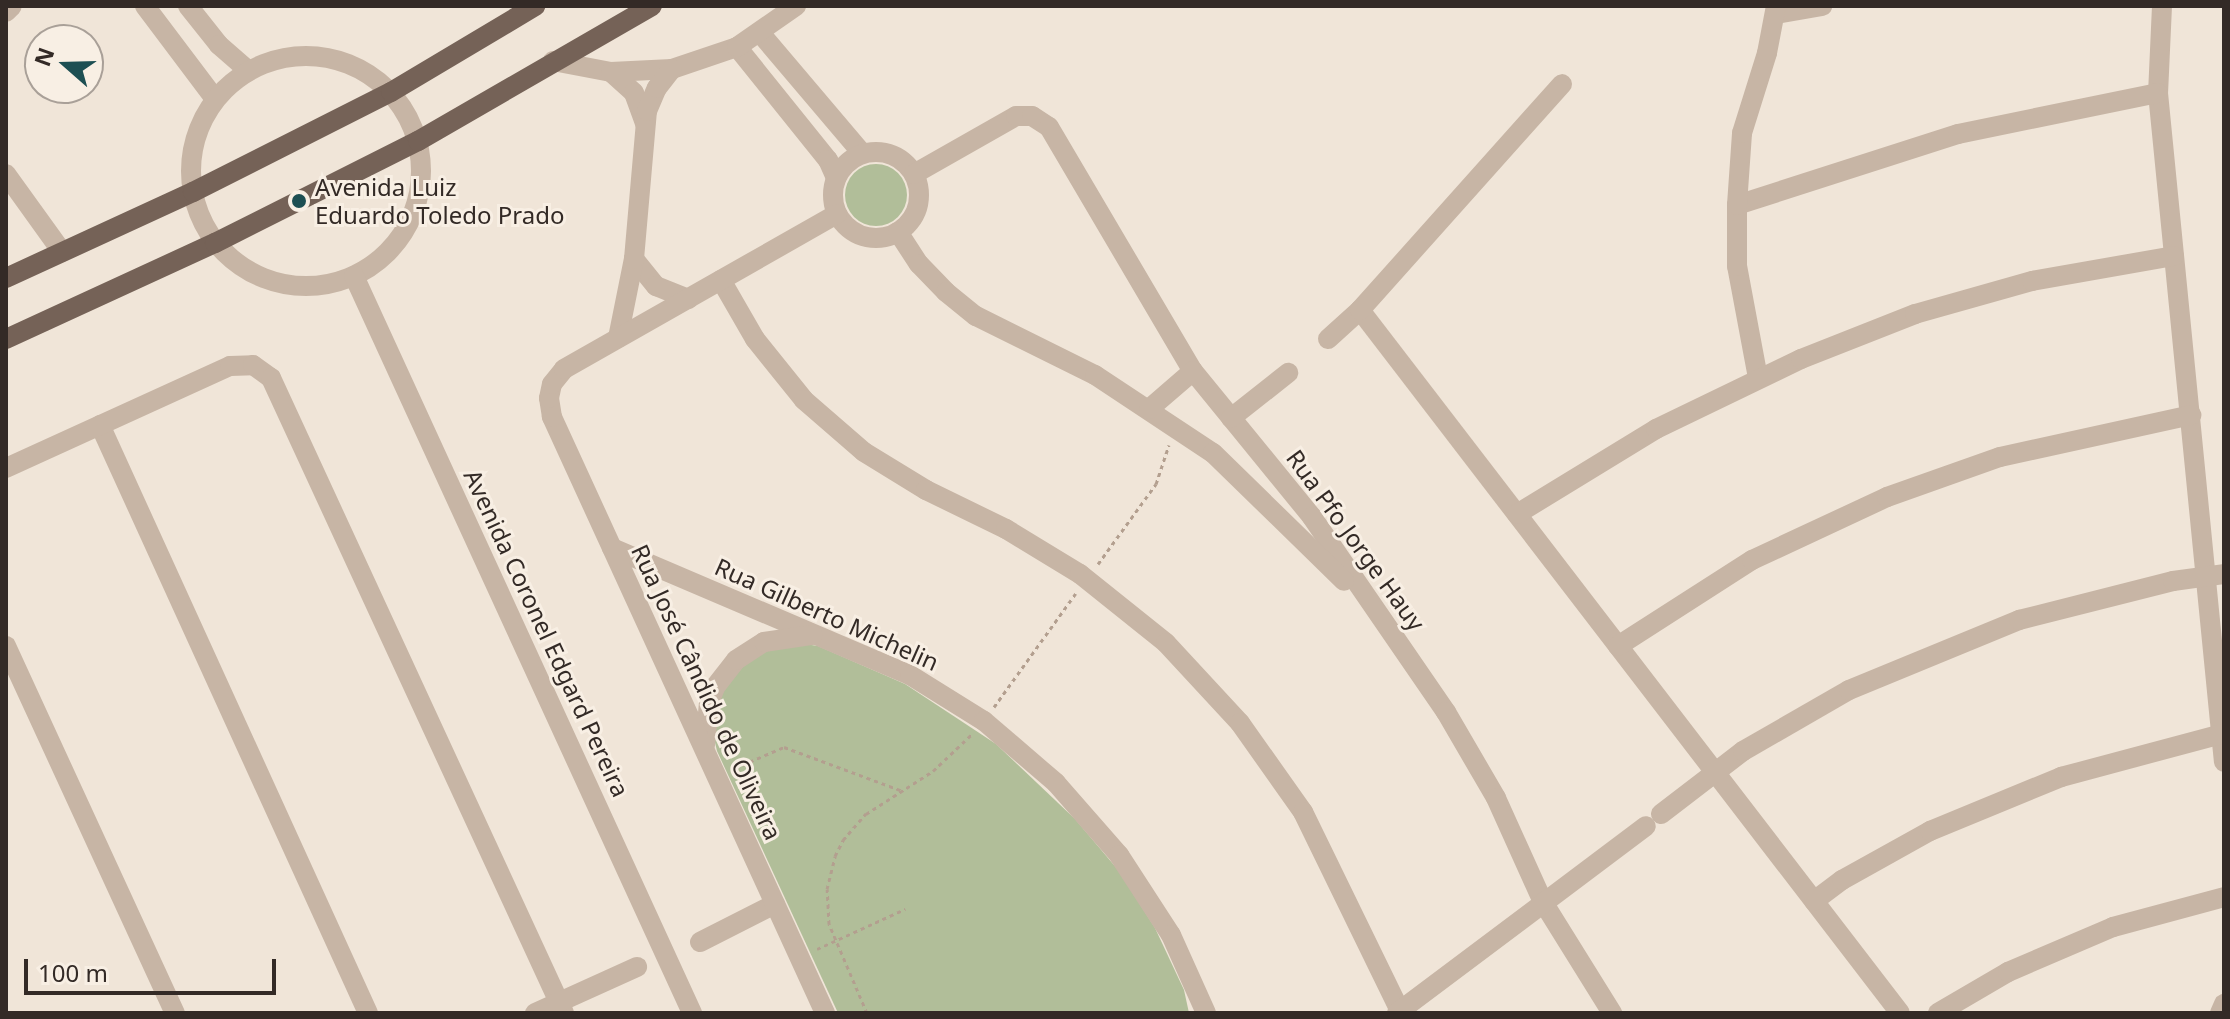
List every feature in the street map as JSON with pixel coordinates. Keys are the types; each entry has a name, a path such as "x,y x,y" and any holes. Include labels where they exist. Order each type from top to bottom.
{"main road":[{"path":"6,278 193,192 391,92 535,6"},
{"path":"6,339 215,243 418,141 652,6"}],"street":[{"path":"6,12 12,6"},
{"path":"145,6 215,99"},
{"path":"188,6 219,45 248,70"},
{"path":"553,61 611,72 672,69 737,47 761,34 796,6"},
{"path":"1758,378 1737,266 1742,133 1776,10 1822,6"},
{"path":"2162,6 2158,93 2191,415 2215,575 2224,762"},
{"path":"761,34 862,153"},
{"path":"737,47 814,143 836,178"},
{"path":"285,56 324,56 360,68 391,92 418,141 421,168 419,195 410,220 396,243 377,262 354,276 304,287 279,284 255,275 215,243 193,192 190,166 194,142 215,99 248,70 285,56"},
{"path":"618,338 634,259 645,124 651,99 672,69"},
{"path":"611,72 634,93 645,124"},
{"path":"1328,339 1360,310 1562,84"},
{"path":"783,106 804,87"},
{"path":"1737,205 1958,134 2158,93"},
{"name":"Rua Pfo Jorge Hauy","path":"914,174 1012,118 1032,116 1049,127 1193,371 1312,517 1446,712 1496,798 1543,902 1612,1013"},
{"path":"814,143 836,125"},
{"path":"886,152 898,157 914,174 919,200 915,213 898,232 875,238 863,236 844,224 837,214 833,202 836,178 842,167 862,153 886,152"},
{"path":"6,174 62,252"},
{"path":"618,338 837,214"},
{"path":"898,232 937,283 976,316 1095,375 1213,453 1305,539 1391,630"},
{"path":"1517,514 1656,429 1758,378 1915,314 2032,281 2174,256"},
{"path":"634,259 656,286 688,299"},
{"name":"Avenida Coronel Edgard Pereira","path":"354,276 692,1013"},
{"path":"721,280 755,339 804,400 864,452 926,490 1006,529 1080,574 1166,643 1240,723 1303,812 1399,1012 1714,771 1849,690 2019,620 2215,575"},
{"path":"1360,310 1900,1013"},
{"name":"Rua José Cândido de Oliveira","path":"618,338 564,369 550,391 552,417 825,1013"},
{"path":"6,468 230,366 253,365 271,378 561,1008"},
{"path":"1149,409 1193,371"},
{"path":"1213,453 1234,462 1242,456 1244,442 1231,418 1288,373"},
{"path":"1618,646 1643,626 1752,560 1887,497 2000,457 2191,415"},
{"path":"100,425 368,1013"},
{"name":"Rua Gilberto Michelin","path":"612,548 831,638 910,675 984,721 1056,783 1119,855 1171,935 1206,1013"},
{"path":"706,753 704,728 709,703 720,680 736,660 749,650 780,637 797,634 831,638"},
{"path":"6,646 175,1013"},
{"path":"1814,901 1855,873 1930,831 2061,777 2221,734"},
{"path":"1938,1013 2008,972 2113,927 2224,897"},
{"path":"700,942 775,904"},
{"path":"535,1013 561,1008 637,967"},
{"path":"1194,985 1197,1013"},
{"path":"2220,1013 2224,1004"}],"path":[{"path":"867,1013 834,941 827,889 835,856 866,814 933,771 984,721"},
{"path":"717,776 784,747 903,791"},
{"path":"797,952 834,941 905,909"}],"green space":[{"path":"876,164 898,173 907,195 898,217 876,226 854,217 845,195 854,173"},
{"path":"805,644 818,646 905,684 996,744 1075,819 1119,871 1155,928 1184,990 1189,1013 838,1013 717,751 714,738 719,698 733,674 765,650"}],"place":[{"name":"Avenida Luiz Eduardo Toledo Prado","path":"299,201"}]}
